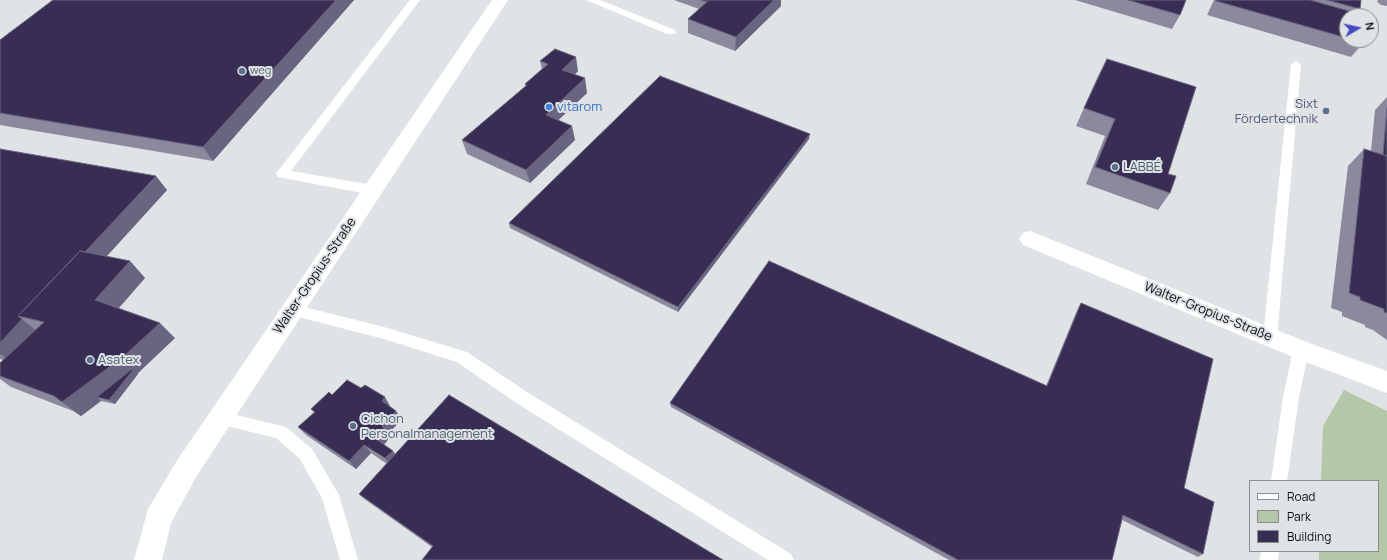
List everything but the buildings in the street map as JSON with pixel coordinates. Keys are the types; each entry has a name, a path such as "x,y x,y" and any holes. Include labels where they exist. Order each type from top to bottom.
{"street":[{"name":"Walter-Gropius-Straße","path":"148,560 158,519 187,468 500,0"},
{"name":"Walter-Gropius-Straße","path":"1030,240 1301,350 1387,382"}],"lane":[{"path":"373,190 282,174 415,0"},
{"path":"592,0 671,32"},
{"path":"1270,337 1296,64"},
{"path":"292,310 384,333 462,357 524,399 785,560"},
{"path":"1280,480 1291,397 1301,350"},
{"path":"220,418 280,432 306,454 330,495 349,560"}],"green space":[{"path":"1344,390 1387,411 1387,560 1319,560 1319,552 1379,552 1379,480 1321,480 1323,426"}],"place":[{"name":"weg","path":"242,71"},
{"name":"vitarom","path":"549,107"},
{"name":"Sixt Fördertechnik","path":"1326,111"},
{"name":"LABBÉ","path":"1115,167"},
{"name":"Asatex","path":"90,360"},
{"name":"Cichon Personalmanagement","path":"353,426"}]}
